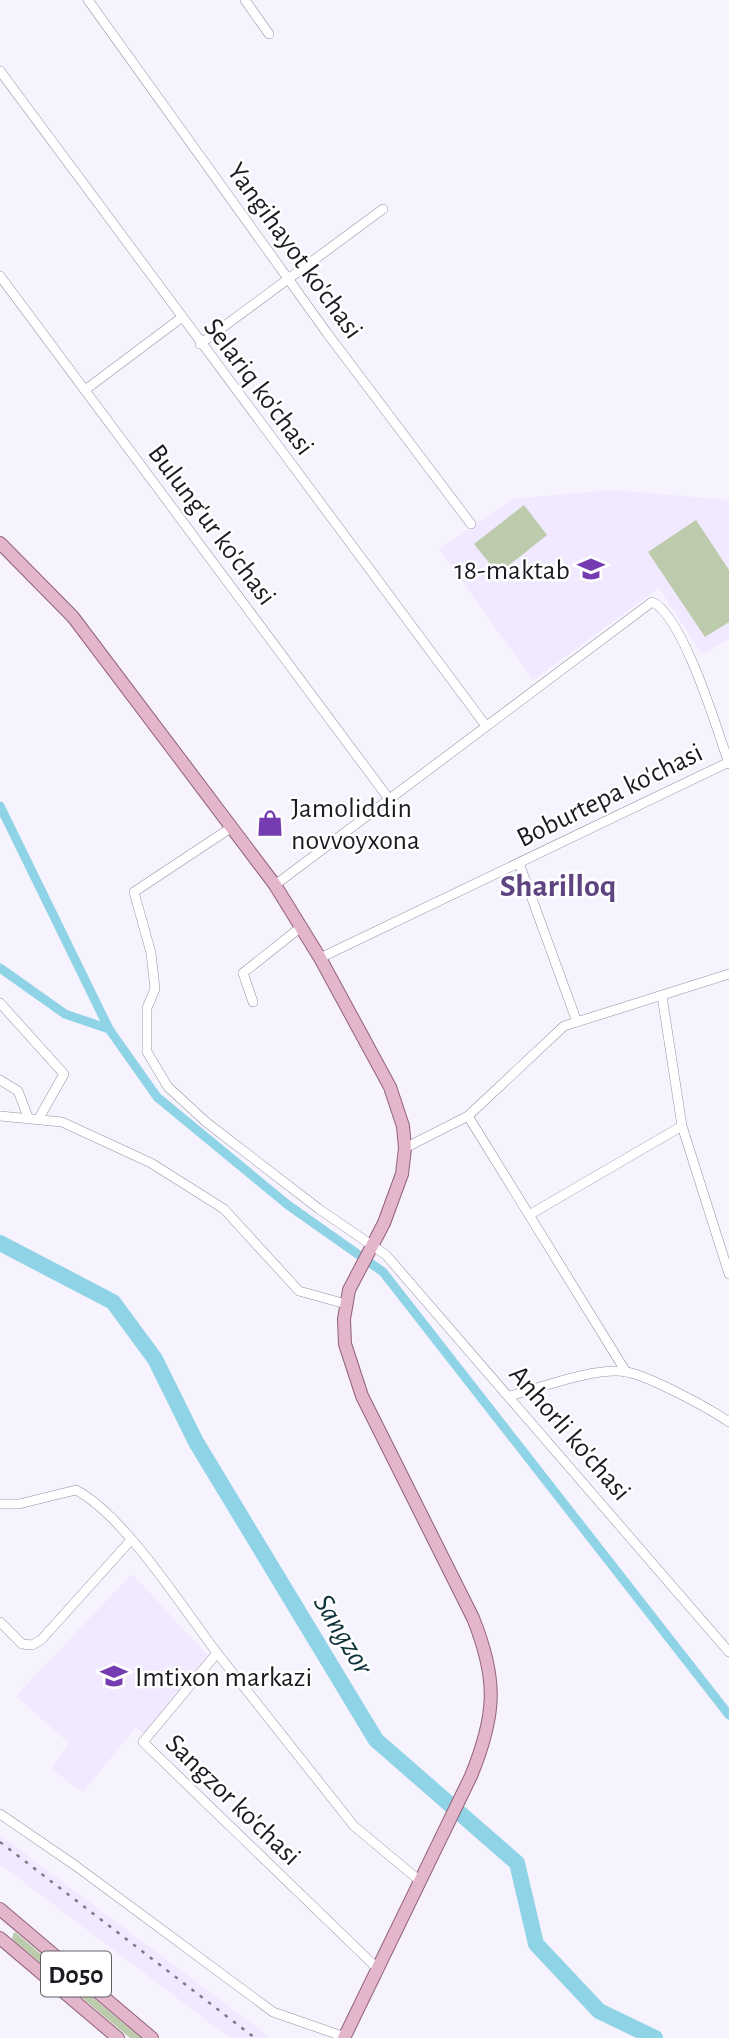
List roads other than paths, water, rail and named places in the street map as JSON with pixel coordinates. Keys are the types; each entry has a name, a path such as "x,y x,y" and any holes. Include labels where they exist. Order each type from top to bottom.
{"main road":[{"path":"0,543 73,617 275,885 320,958 390,1087 401,1116 405,1148 398,1187 373,1246 355,1277 346,1304 344,1335 356,1381 464,1599 487,1656 492,1686 492,1710 484,1745 471,1776 344,2037"},
{"name":"D050","path":"0,1909 152,2038"},
{"path":"3,1940 6,1928 20,1926"},
{"name":"D050","path":"3,1940 118,2038"}],"street":[{"name":"Yangihayot ko'chasi","path":"88,0 288,278 471,524"},
{"path":"245,0 269,34"},
{"name":"Selariq ko'chasi","path":"0,71 486,726"},
{"path":"200,344 383,209"},
{"name":"Bulung'ur ko'chasi","path":"0,276 389,799"},
{"path":"85,390 181,318"},
{"path":"275,885 652,602 664,607 695,668 729,763"},
{"name":"Boburtepa ko'chasi","path":"320,958 729,763"},
{"name":"Anhorli ko'chasi","path":"232,827 134,892 151,954 155,989 147,1008 147,1052 168,1087 206,1122 319,1209 386,1255 729,1652"},
{"path":"519,863 577,1022"},
{"path":"253,1002 243,973 301,927"},
{"path":"405,1148 468,1116 564,1026 729,974"},
{"path":"662,996 682,1126 729,1274"},
{"path":"0,1003 64,1074 39,1118"},
{"path":"0,1080 18,1091 28,1117"},
{"path":"0,1116 62,1122 151,1163 224,1209 299,1291 346,1304"},
{"path":"468,1116 626,1372"},
{"path":"529,1215 682,1126"},
{"path":"510,1396 584,1376 626,1372 684,1397 729,1422"},
{"path":"0,1504 19,1504 76,1490 92,1498 131,1540 354,1826 420,1881"},
{"path":"0,1622 22,1644 32,1645 41,1640 131,1540"},
{"name":"Sangzor ko'chasi","path":"217,1653 143,1742 378,1969"},
{"path":"0,1814 76,1866 273,2012 344,2037"}],"waterway":[{"path":"0,806 109,1029 157,1097 288,1205 383,1272 729,1715"},
{"path":"0,968 65,1014 109,1029"},
{"name":"Sangzor","path":"0,1243 113,1302 155,1359 196,1442 376,1740 517,1863 536,1944 599,2011 655,2038"}],"railway":[{"path":"0,1842 255,2038"}],"place":[{"name":"18-maktab","path":"591,569"},
{"name":"Jamoliddin novvoyxona","path":"270,823"},
{"name":"Imtixon markazi","path":"114,1676"}],"district":[{"name":"Sharilloq","path":"558,885"}]}
